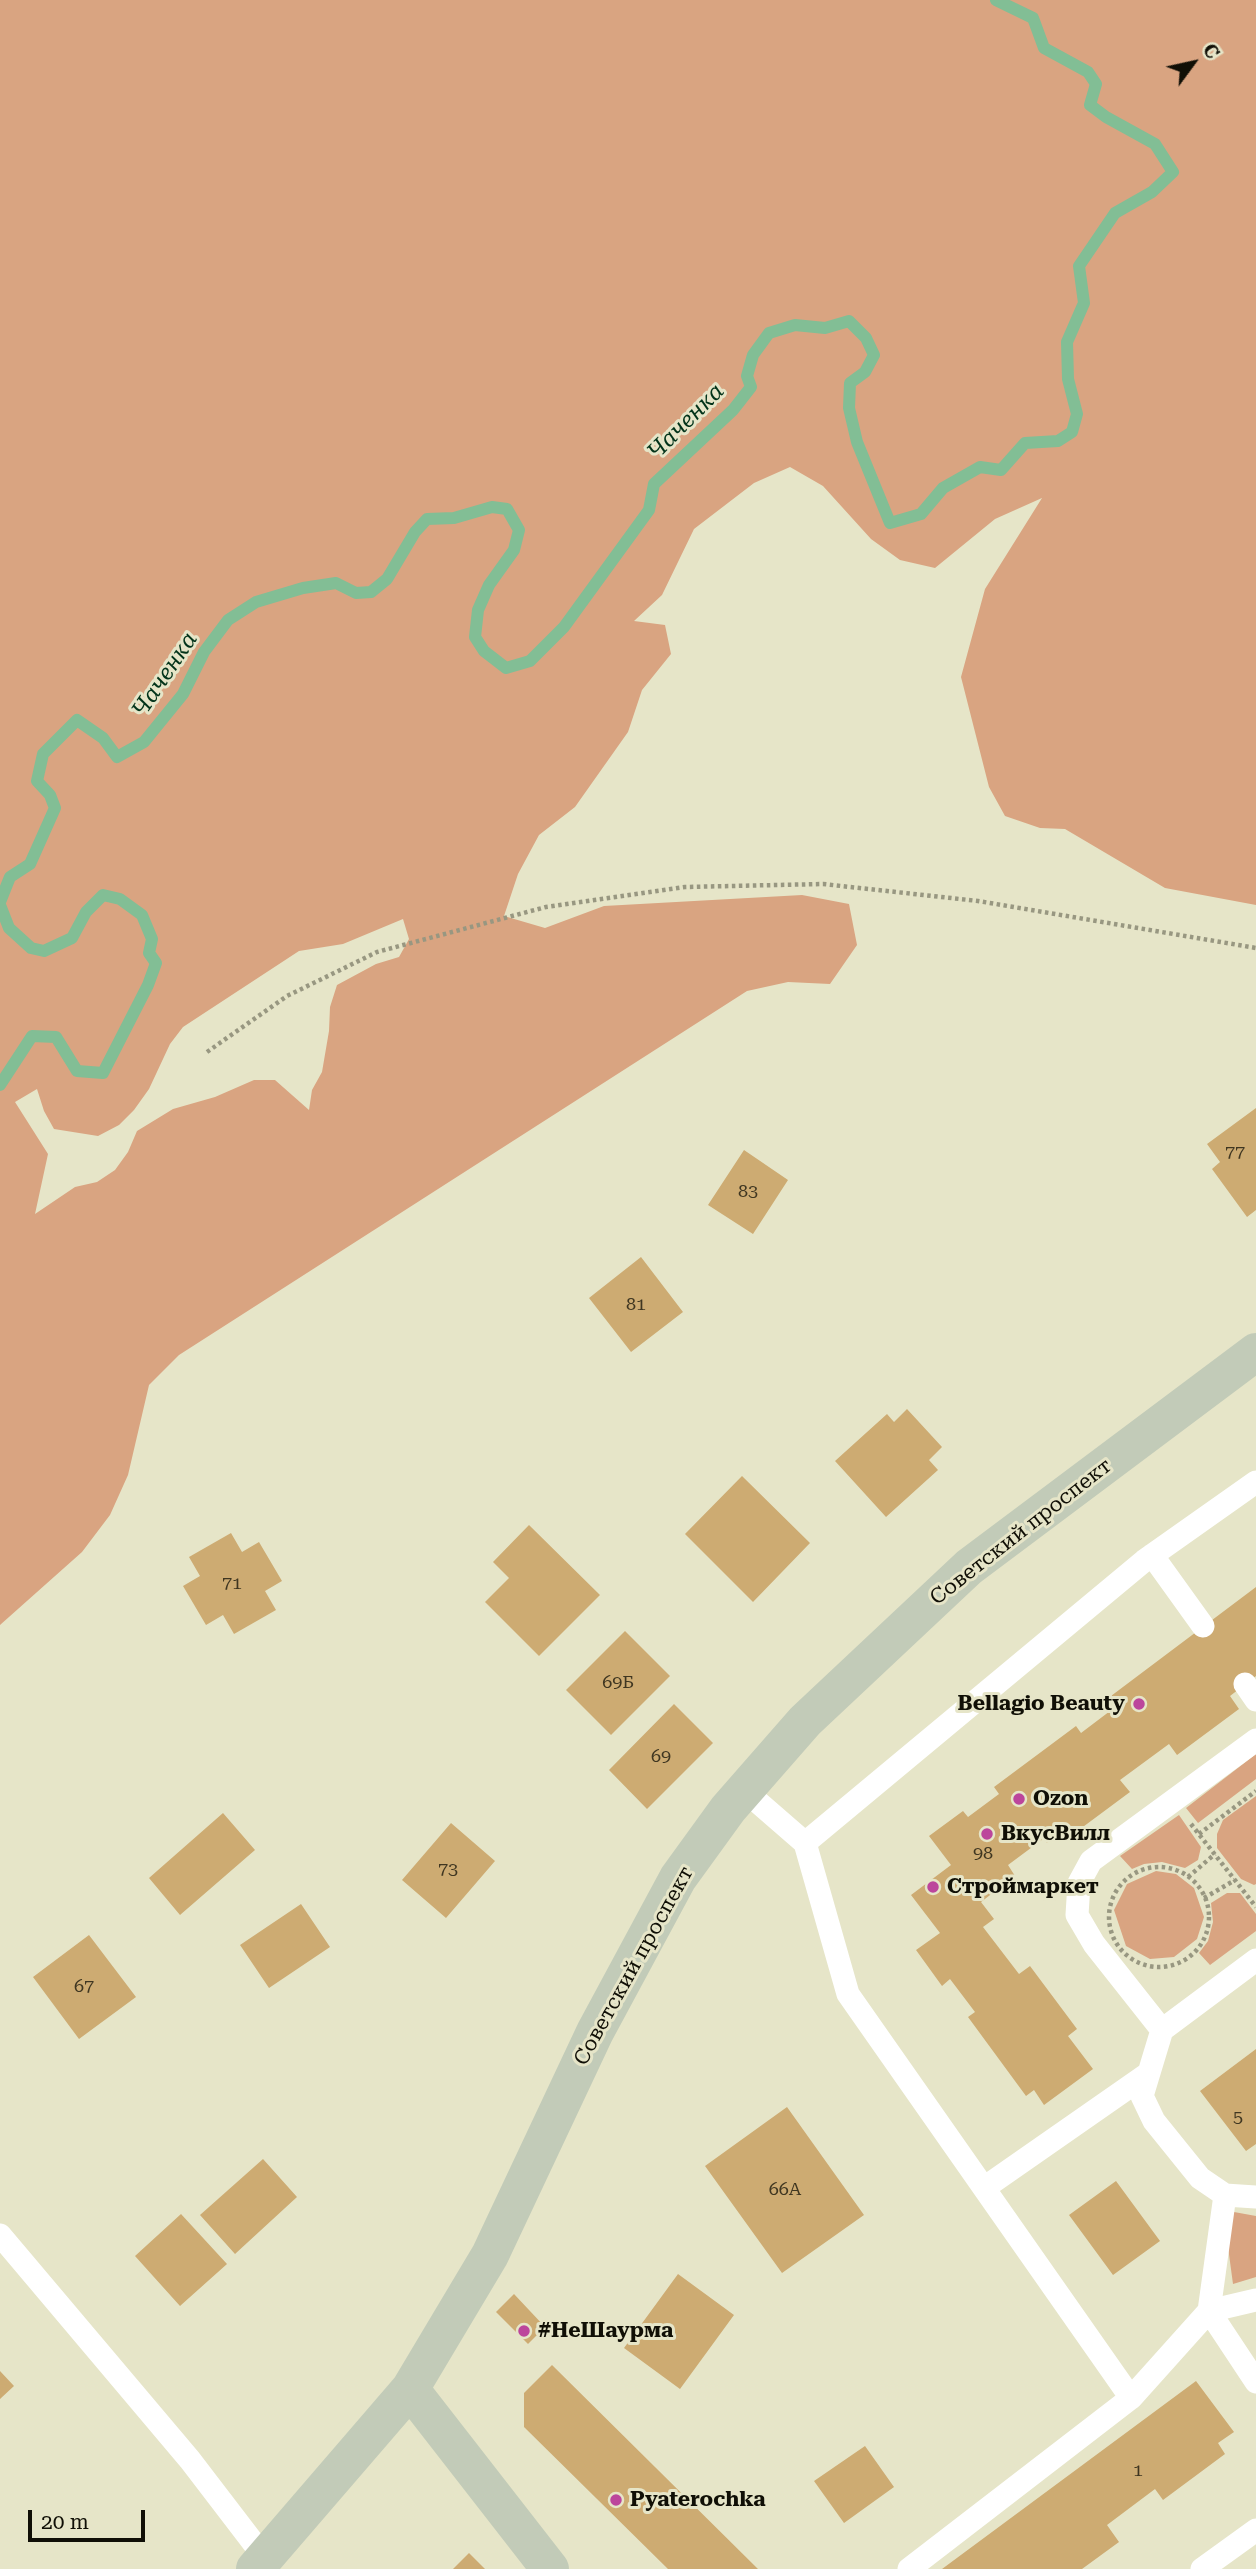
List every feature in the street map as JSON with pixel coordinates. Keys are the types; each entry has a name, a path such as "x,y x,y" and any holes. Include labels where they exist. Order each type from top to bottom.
{"street":[{"name":"Советский проспект","path":"260,2563 410,2389 490,2255 595,2032 678,1878 744,1790 805,1721 969,1567 1256,1352"},
{"path":"410,2389 550,2569"}],"lane":[{"path":"805,1843 1152,1555 1256,1482"},
{"path":"1152,1555 1203,1626"},
{"path":"1162,2030 1094,1944 1077,1915 1079,1883 1091,1861 1256,1740"},
{"path":"744,1790 805,1843 848,1994 1131,2398"},
{"path":"1256,1960 1162,2030 1142,2096 1154,2121 1200,2179 1225,2194 1256,2197"},
{"path":"984,2188 1149,2073"},
{"path":"909,2569 1131,2398 1209,2311 1225,2194"},
{"path":"0,2235 190,2460 260,2563"},
{"path":"1209,2311 1256,2300"},
{"path":"1209,2311 1256,2382"},
{"path":"1202,2569 1256,2530"}],"path":[{"path":"207,1052 287,996 377,952 546,907 685,887 824,884 978,901 1256,948"},
{"path":"1199,1834 1256,1791"},
{"path":"1174,1801 1235,1880 1253,1898 1256,1907"},
{"path":"1188,1877 1215,1854"},
{"path":"1160,1867 1177,1871 1188,1877 1200,1889 1204,1898 1208,1913 1206,1931 1198,1947 1185,1959 1165,1966 1138,1962 1122,1950 1112,1936 1108,1919 1111,1902 1120,1884 1145,1868 1160,1867"},
{"path":"1204,1898 1235,1880"}],"shaded area":[{"path":"0,0 1256,0 1256,905 1165,888 1065,829 1040,828 1005,816 989,787 961,677 985,589 1042,498 995,519 935,568 900,560 871,539 823,486 790,467 754,483 694,529 662,595 634,621 665,625 671,654 642,690 628,732 575,807 539,835 518,874 504,916 545,928 604,906 802,895 849,904 857,945 830,984 788,982 747,991 179,1355 149,1385 128,1475 110,1515 82,1552 0,1625","holes":["403,919 409,939 399,957 376,964 337,985 330,1007 322,1072 312,1090 309,1110 275,1080 254,1080 215,1097 173,1109 137,1131 128,1152 115,1170 97,1182 75,1187 35,1214 48,1154 15,1102 37,1089 44,1111 54,1129 98,1136 119,1125 134,1110 149,1089 170,1044 183,1027 299,951 343,944"]},
{"path":"1256,1754 1256,1779 1198,1823 1186,1808"},
{"path":"1256,1796 1254,1885 1241,1879 1217,1848 1217,1834 1223,1820"},
{"path":"1179,1815 1201,1847 1198,1860 1185,1868 1162,1862 1144,1864 1132,1869 1120,1856"},
{"path":"1156,1871 1176,1874 1194,1888 1204,1917 1197,1939 1174,1957 1150,1959 1126,1946 1114,1910 1127,1884"},
{"path":"1227,1893 1240,1893 1256,1914 1256,1931 1210,1965 1199,1953 1208,1941 1213,1922 1211,1903"},
{"path":"1223,2210 1256,2216 1256,2277 1233,2284"}],"building":[{"path":"1256,1108 1256,1210 1247,1217 1212,1169 1220,1162 1207,1144"},
{"path":"744,1150 788,1180 753,1234 708,1205"},
{"path":"641,1257 683,1312 631,1352 589,1298"},
{"path":"907,1409 942,1447 929,1460 938,1470 886,1517 835,1461 887,1414 894,1422"},
{"path":"742,1476 810,1543 753,1602 685,1534"},
{"path":"529,1525 600,1595 539,1656 485,1602 509,1578 493,1562"},
{"path":"231,1533 242,1552 259,1542 282,1581 265,1591 276,1610 234,1634 223,1615 206,1625 183,1586 200,1576 189,1557"},
{"path":"1256,1587 1256,1676 1230,1696 1239,1709 1177,1755 1169,1744 1120,1780 1130,1792 1064,1841 1059,1834 1047,1843 1043,1839 1008,1865 1015,1876 981,1902 994,1919 983,1927 1019,1974 1030,1966 1077,2029 1068,2036 1093,2069 1044,2105 1034,2090 1026,2096 968,2017 975,2012 950,1979 942,1986 916,1950 940,1933 911,1895 951,1865 929,1836 963,1811 968,1817 999,1794 994,1787 1076,1726 1081,1733 1114,1708 1107,1699"},
{"path":"625,1631 670,1676 611,1735 566,1690"},
{"path":"674,1704 713,1743 647,1809 609,1770"},
{"path":"223,1813 255,1850 180,1915 149,1878"},
{"path":"451,1823 495,1861 446,1918 402,1880"},
{"path":"301,1904 330,1947 269,1988 240,1945"},
{"path":"89,1935 136,1997 79,2039 33,1977"},
{"path":"1256,2049 1256,2144 1246,2151 1200,2091"},
{"path":"787,2107 864,2215 782,2273 705,2166"},
{"path":"263,2159 297,2197 235,2254 200,2215"},
{"path":"1116,2181 1160,2241 1113,2275 1069,2215"},
{"path":"181,2214 227,2264 180,2306 135,2256"},
{"path":"678,2274 734,2315 680,2389 624,2348"},
{"path":"514,2294 545,2327 528,2344 496,2312"},
{"path":"552,2365 758,2569 668,2569 524,2427 524,2393"},
{"path":"0,2371 14,2386 0,2399"},
{"path":"1196,2381 1234,2432 1218,2443 1225,2454 1163,2500 1155,2489 1107,2525 1119,2542 1082,2569 942,2569"},
{"path":"865,2446 894,2487 844,2523 814,2481"},
{"path":"469,2553 485,2569 453,2569"}],"waterway":[{"name":"Чаченка","path":"0,902 10,877 30,864 55,808 50,795 37,781 43,754 77,720 103,738 117,757 144,742 183,694 204,652 228,620 256,602 303,588 336,583 356,593 371,592 387,579 415,532 427,519 454,518 492,507 507,509 519,530 514,550 489,585 478,610 475,637 484,651 506,668 530,661 564,627 649,510 654,484 733,410 751,387 747,376 753,355 769,333 795,325 825,328 849,321 866,338 874,355 865,372 850,383 849,408 857,442 890,523 921,514 943,488 980,467 1001,470 1025,443 1058,441 1072,432 1077,414 1068,379 1067,342 1084,303 1079,266 1115,213 1152,192 1173,172 1155,144 1090,105 1096,84 1088,72 1044,48 1033,18 996,0"},
{"name":"Чаченка","path":"0,905 9,928 31,948 44,951 72,938 86,912 103,895 120,899 142,915 152,939 149,953 156,963 148,985 103,1073 77,1071 56,1037 32,1036 0,1085"}],"place":[{"name":"Bellagio Beauty","path":"1139,1704"},
{"name":"Ozon","path":"1019,1799"},
{"name":"ВкусВилл","path":"987,1834"},
{"name":"Строймаркет","path":"933,1887"},
{"name":"#НеШаурма","path":"524,2331"},
{"name":"Pyaterochka","path":"616,2500"}]}
